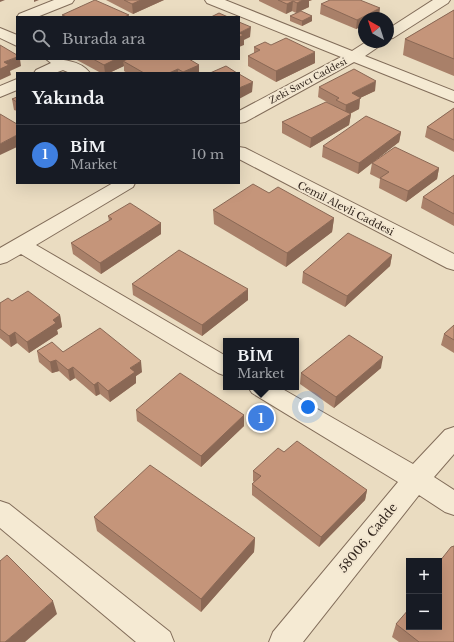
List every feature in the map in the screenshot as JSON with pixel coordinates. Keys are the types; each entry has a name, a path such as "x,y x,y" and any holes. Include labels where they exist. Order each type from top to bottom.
{"street":[{"path":"27,16 67,0"},
{"path":"212,0 454,97"},
{"path":"394,31 443,0"},
{"path":"0,26 16,20"},
{"path":"0,32 16,40"},
{"name":"Zeki Savcı Caddesi","path":"240,117 367,48"},
{"path":"43,72 58,61 80,72"},
{"path":"0,92 16,84"},
{"name":"Cemil Alevli Caddesi","path":"240,153 454,263"},
{"path":"0,257 124,184"},
{"path":"20,244 223,365"},
{"path":"265,390 416,479 454,504"},
{"name":"58006. Cadde","path":"284,642 416,479 454,438"},
{"path":"0,512 159,642"}],"building":[{"path":"95,0 129,15 64,16 62,15"},
{"path":"124,0 141,0 132,4"},
{"path":"278,0 303,0 297,3 293,1 287,4"},
{"path":"330,0 360,0 380,8 372,12 358,12 357,20 321,4"},
{"path":"454,10 454,59 405,39"},
{"path":"301,11 312,16 302,21 290,16"},
{"path":"219,13 226,16 213,16"},
{"path":"240,22 251,27 240,32"},
{"path":"286,38 315,52 276,71 248,56 260,50 254,47 265,42 271,45"},
{"path":"0,45 16,54 16,57 4,62 9,65 0,69"},
{"path":"95,60 114,60 104,65"},
{"path":"191,60 199,65 183,72 178,69 171,72 142,72 123,61"},
{"path":"226,66 235,72 212,72"},
{"path":"354,69 376,81 352,93 361,98 346,105 336,100 339,98 319,87"},
{"path":"240,75 253,82 240,88"},
{"path":"326,102 351,114 311,138 282,122"},
{"path":"454,108 454,140 427,127"},
{"path":"0,114 16,123 16,136 0,144"},
{"path":"366,116 401,132 359,163 323,146"},
{"path":"395,147 439,168 408,191 380,178 389,172 372,163"},
{"path":"454,175 454,214 423,197"},
{"path":"253,184 269,193 278,187 334,218 287,253 213,210"},
{"path":"130,203 161,223 100,263 71,243 112,219 108,216"},
{"path":"348,233 392,255 347,296 303,272"},
{"path":"179,250 248,289 202,325 132,284"},
{"path":"28,291 60,315 53,320 56,323 27,342 15,332 9,336 0,329 0,303 8,298 12,301"},
{"path":"454,325 454,340 444,334"},
{"path":"100,328 141,361 130,368 135,372 108,391 98,382 94,385 73,367 68,370 56,360 50,362 37,351 52,342 63,352"},
{"path":"349,335 383,357 336,397 301,373"},
{"path":"180,373 244,415 201,456 136,410"},
{"path":"297,441 367,490 321,537 252,484 261,476 253,471 278,448 284,452"},
{"path":"150,465 255,538 201,599 94,517"},
{"path":"454,546 454,642 419,642 396,624 406,612 406,630 442,630 442,558 451,547"},
{"path":"7,555 53,601 5,642 0,642 0,561"}],"place":[{"name":"BİM","path":"261,418"}]}
